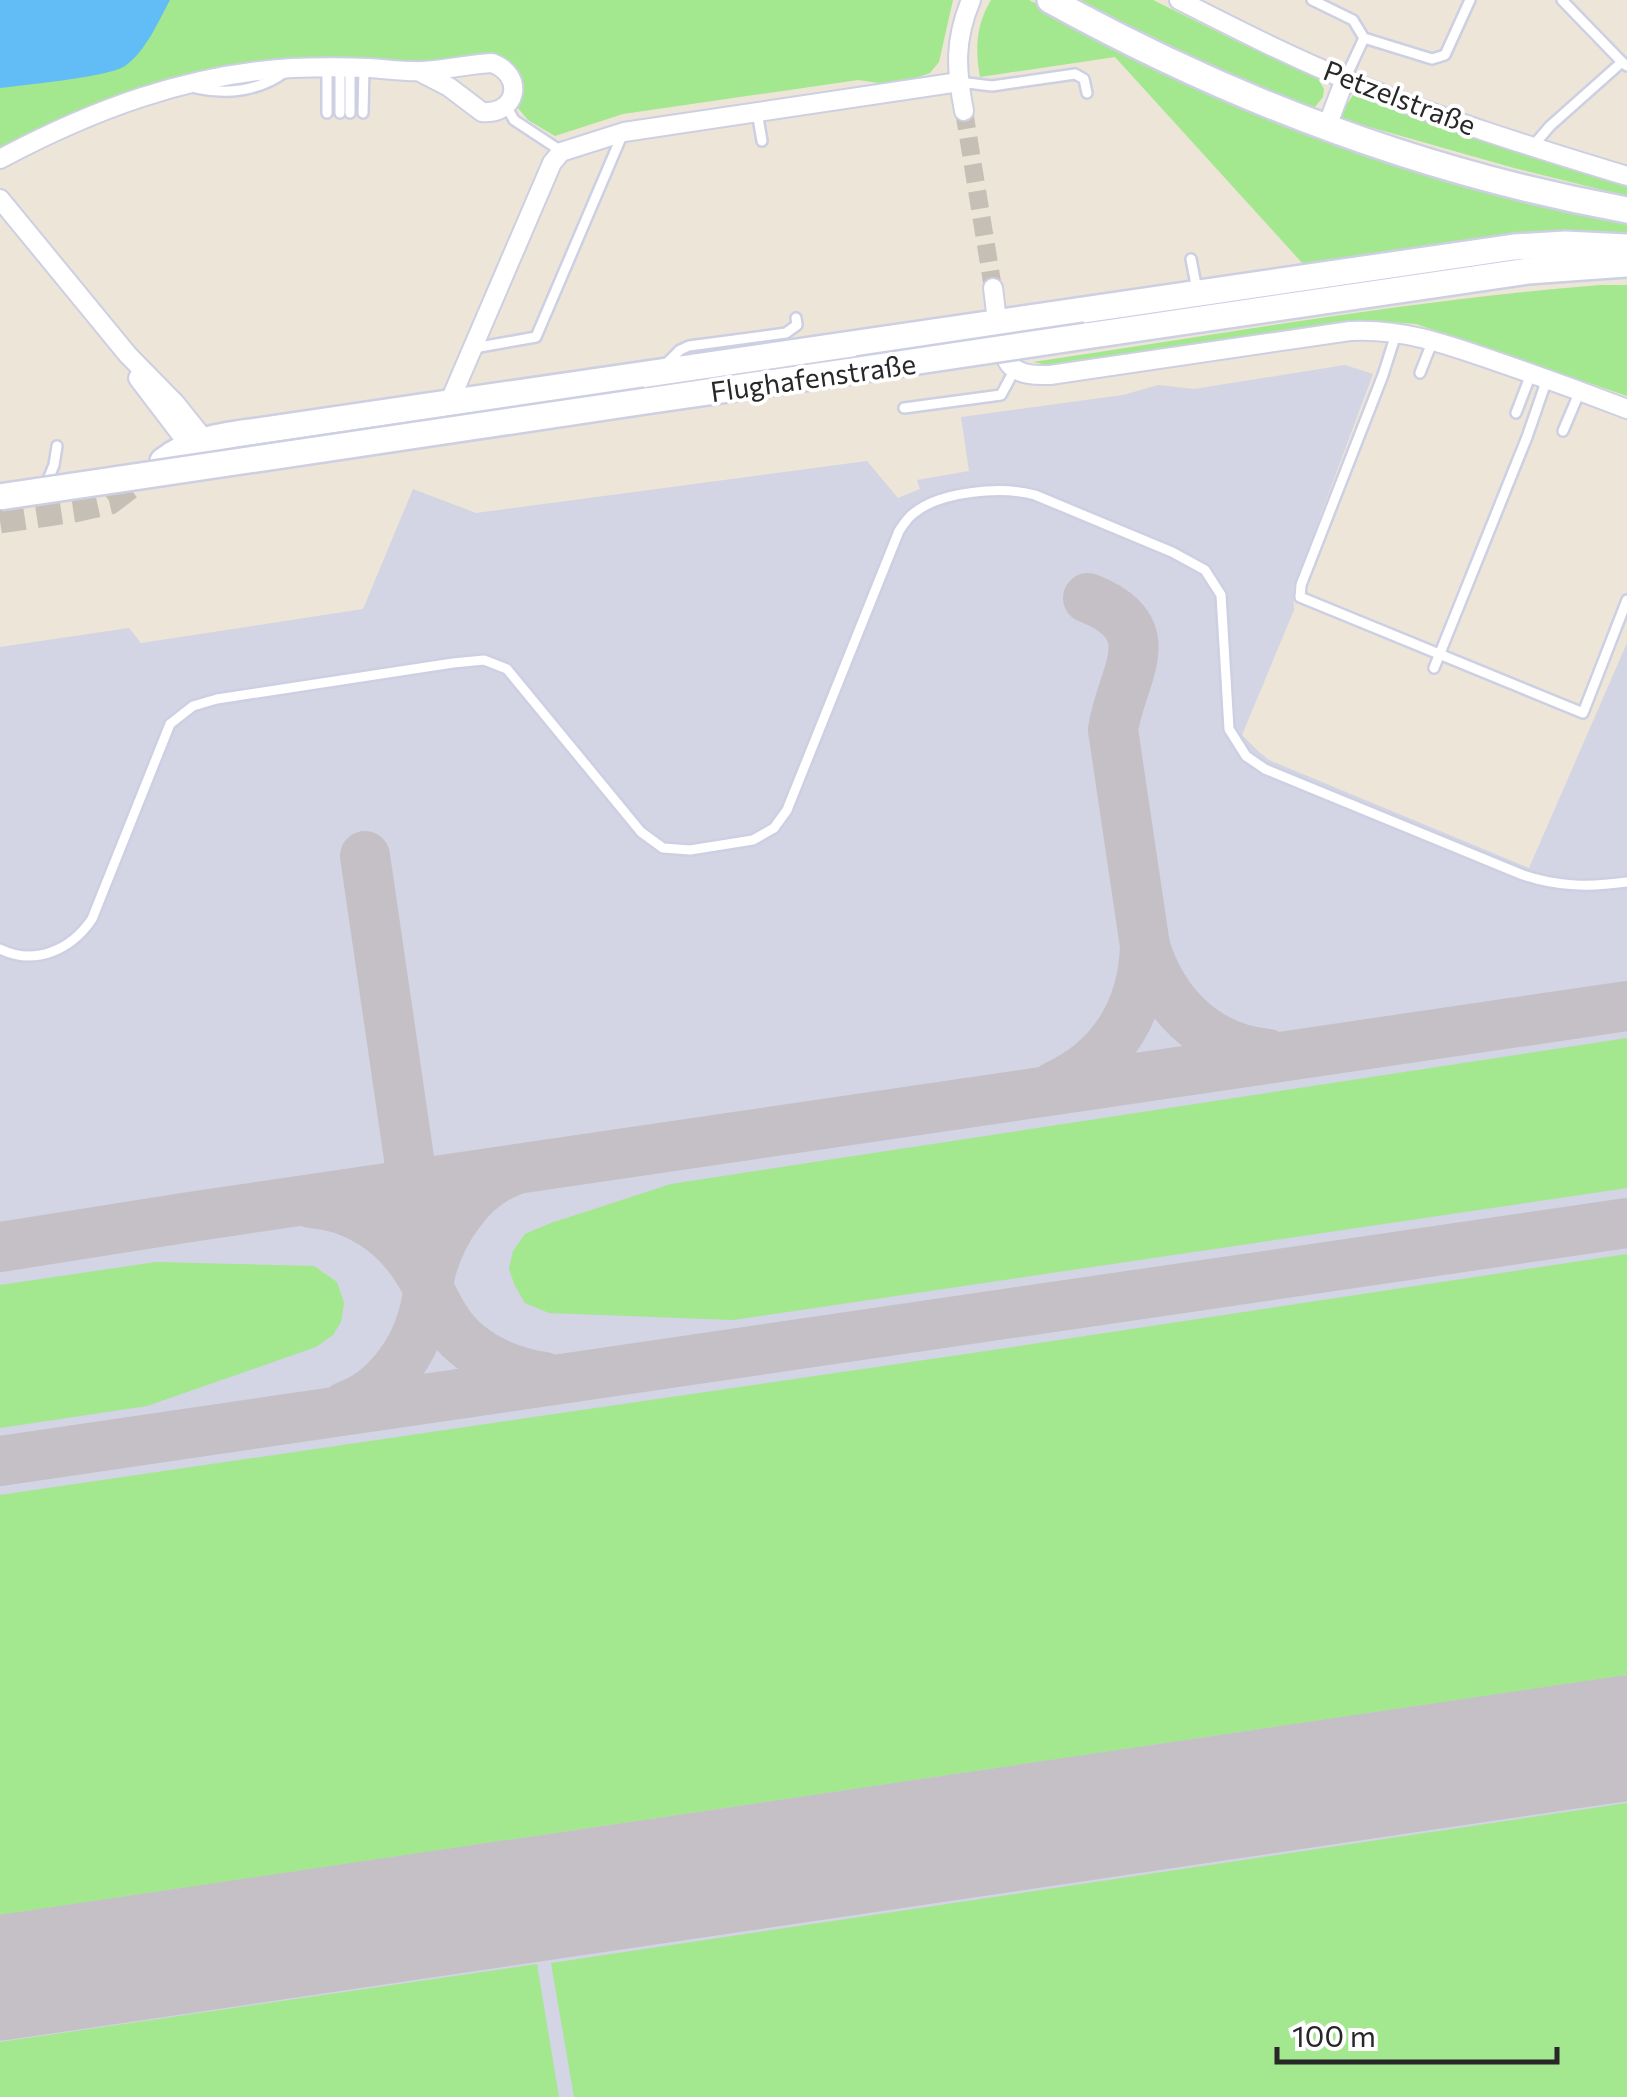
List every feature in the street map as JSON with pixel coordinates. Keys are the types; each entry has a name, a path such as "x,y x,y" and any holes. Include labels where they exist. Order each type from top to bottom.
{"main road":[{"path":"1050,0 1232,90 1326,129 1467,174 1627,210"},
{"name":"Flughafenstraße","path":"163,461 196,442 998,322 1514,247 1627,247"},
{"name":"Flughafenstraße","path":"0,497 1423,286 1560,268 1627,264"}],"street":[{"path":"964,112 957,54 960,25 971,0"},
{"name":"Petzelstraße","path":"1179,0 1346,79 1627,176"},
{"path":"0,159 86,116 183,85 240,73 290,68 420,72 483,64 500,66 511,77 510,100 491,113 482,112 449,87 420,72"},
{"path":"1326,129 1346,79"},
{"path":"449,403 552,163 561,152 624,132 959,82"},
{"path":"0,199 128,355 140,382 196,442"},
{"path":"993,288 1004,352 1010,366 1028,375 1350,331 1396,332 1433,340 1627,409"}],"lane":[{"path":"1312,0 1353,20 1364,38 1432,59 1446,55 1470,0"},
{"path":"1532,146 1624,64 1562,0"},
{"path":"1346,79 1364,38"},
{"path":"327,113 345,68"},
{"path":"345,68 345,113"},
{"path":"345,68 363,113"},
{"path":"959,82 992,86 1075,74 1084,79 1087,93"},
{"path":"506,106 514,120 561,152"},
{"path":"757,112 762,141"},
{"path":"471,348 536,336 624,132"},
{"path":"1191,258 1198,294"},
{"path":"660,372 680,350 689,346 786,332 798,325 796,318"},
{"path":"726,341 736,334 734,327"},
{"path":"1396,332 1300,598 1584,713 1627,600"},
{"path":"1420,373 1433,340"},
{"path":"904,408 1001,394 1015,368"},
{"path":"1434,668 1527,436 1539,376"},
{"path":"1516,414 1539,376"},
{"path":"1563,431 1580,391"},
{"path":"44,490 54,465 56,446"},
{"path":"0,949 13,956 51,953 80,936 92,919 170,724 192,706 217,698 453,663 484,660 507,668 641,832 662,848 690,850 753,840 774,828 786,810 899,531 912,514 940,499 998,490 1035,495 1172,552 1205,570 1220,595 1229,729 1246,756 1265,769 1548,884 1601,886 1627,882"}],"shaded area":[{"path":"1345,365 1373,374 1293,589 1294,610 1242,735 1258,751 1269,760 1529,868 1627,643 1627,2097 0,2097 0,647 129,628 141,643 363,609 413,489 476,513 867,461 898,498 920,489 917,480 969,471 961,417 1123,395 1158,385 1194,389"}],"green space":[{"path":"0,0 953,0 939,62 930,73 910,80 886,84 858,80 623,114 555,136 528,120 517,107 520,80 503,60 412,63 361,57 309,58 174,79 85,108 0,148"},
{"path":"991,0 1029,0 1228,99 1386,163 1521,202 1627,224 1627,237 1304,265 1115,57 980,77 978,37"},
{"path":"1074,0 1153,0 1317,77 1324,89 1323,97 1314,108 1307,109 1225,76"},
{"path":"1355,92 1627,186 1627,196 1338,118"},
{"path":"1627,285 1627,396 1416,324 1362,320 1047,365 1033,362 1388,309"},
{"path":"1627,1038 1627,1188 733,1320 549,1313 525,1303 509,1269 513,1251 525,1234 671,1184"},
{"path":"1627,1254 1627,1675 0,1915 0,1495"},
{"path":"156,1262 314,1266 337,1282 344,1303 341,1322 333,1335 316,1347 147,1406 0,1428 0,1285"},
{"path":"1627,1803 1627,2097 574,2097 551,1963"},
{"path":"537,1964 559,2097 0,2097 0,2042"}],"water":[{"path":"0,0 170,0 145,44 125,66 85,77 0,88"}],"taxiway":[{"path":"1055,1086 1093,1062 1121,1030 1138,991 1145,946 1113,730 1133,655 1133,639 1126,624 1112,610 1088,598"},
{"path":"365,856 428,1289"},
{"path":"1145,946 1163,986 1189,1019 1225,1043 1268,1054"},
{"path":"0,1247 1627,1006"},
{"path":"346,1406 372,1392 395,1371 418,1330 431,1271 450,1226 483,1188 510,1172"},
{"path":"311,1203 359,1216 387,1234 410,1258 442,1315 460,1338 499,1364 544,1377"},
{"path":"0,1461 1627,1223"}],"runway":[{"path":"0,1978 1627,1738"}],"tunnel":[{"path":"964,111 993,288"},
{"path":"0,521 110,502 152,470"}]}
